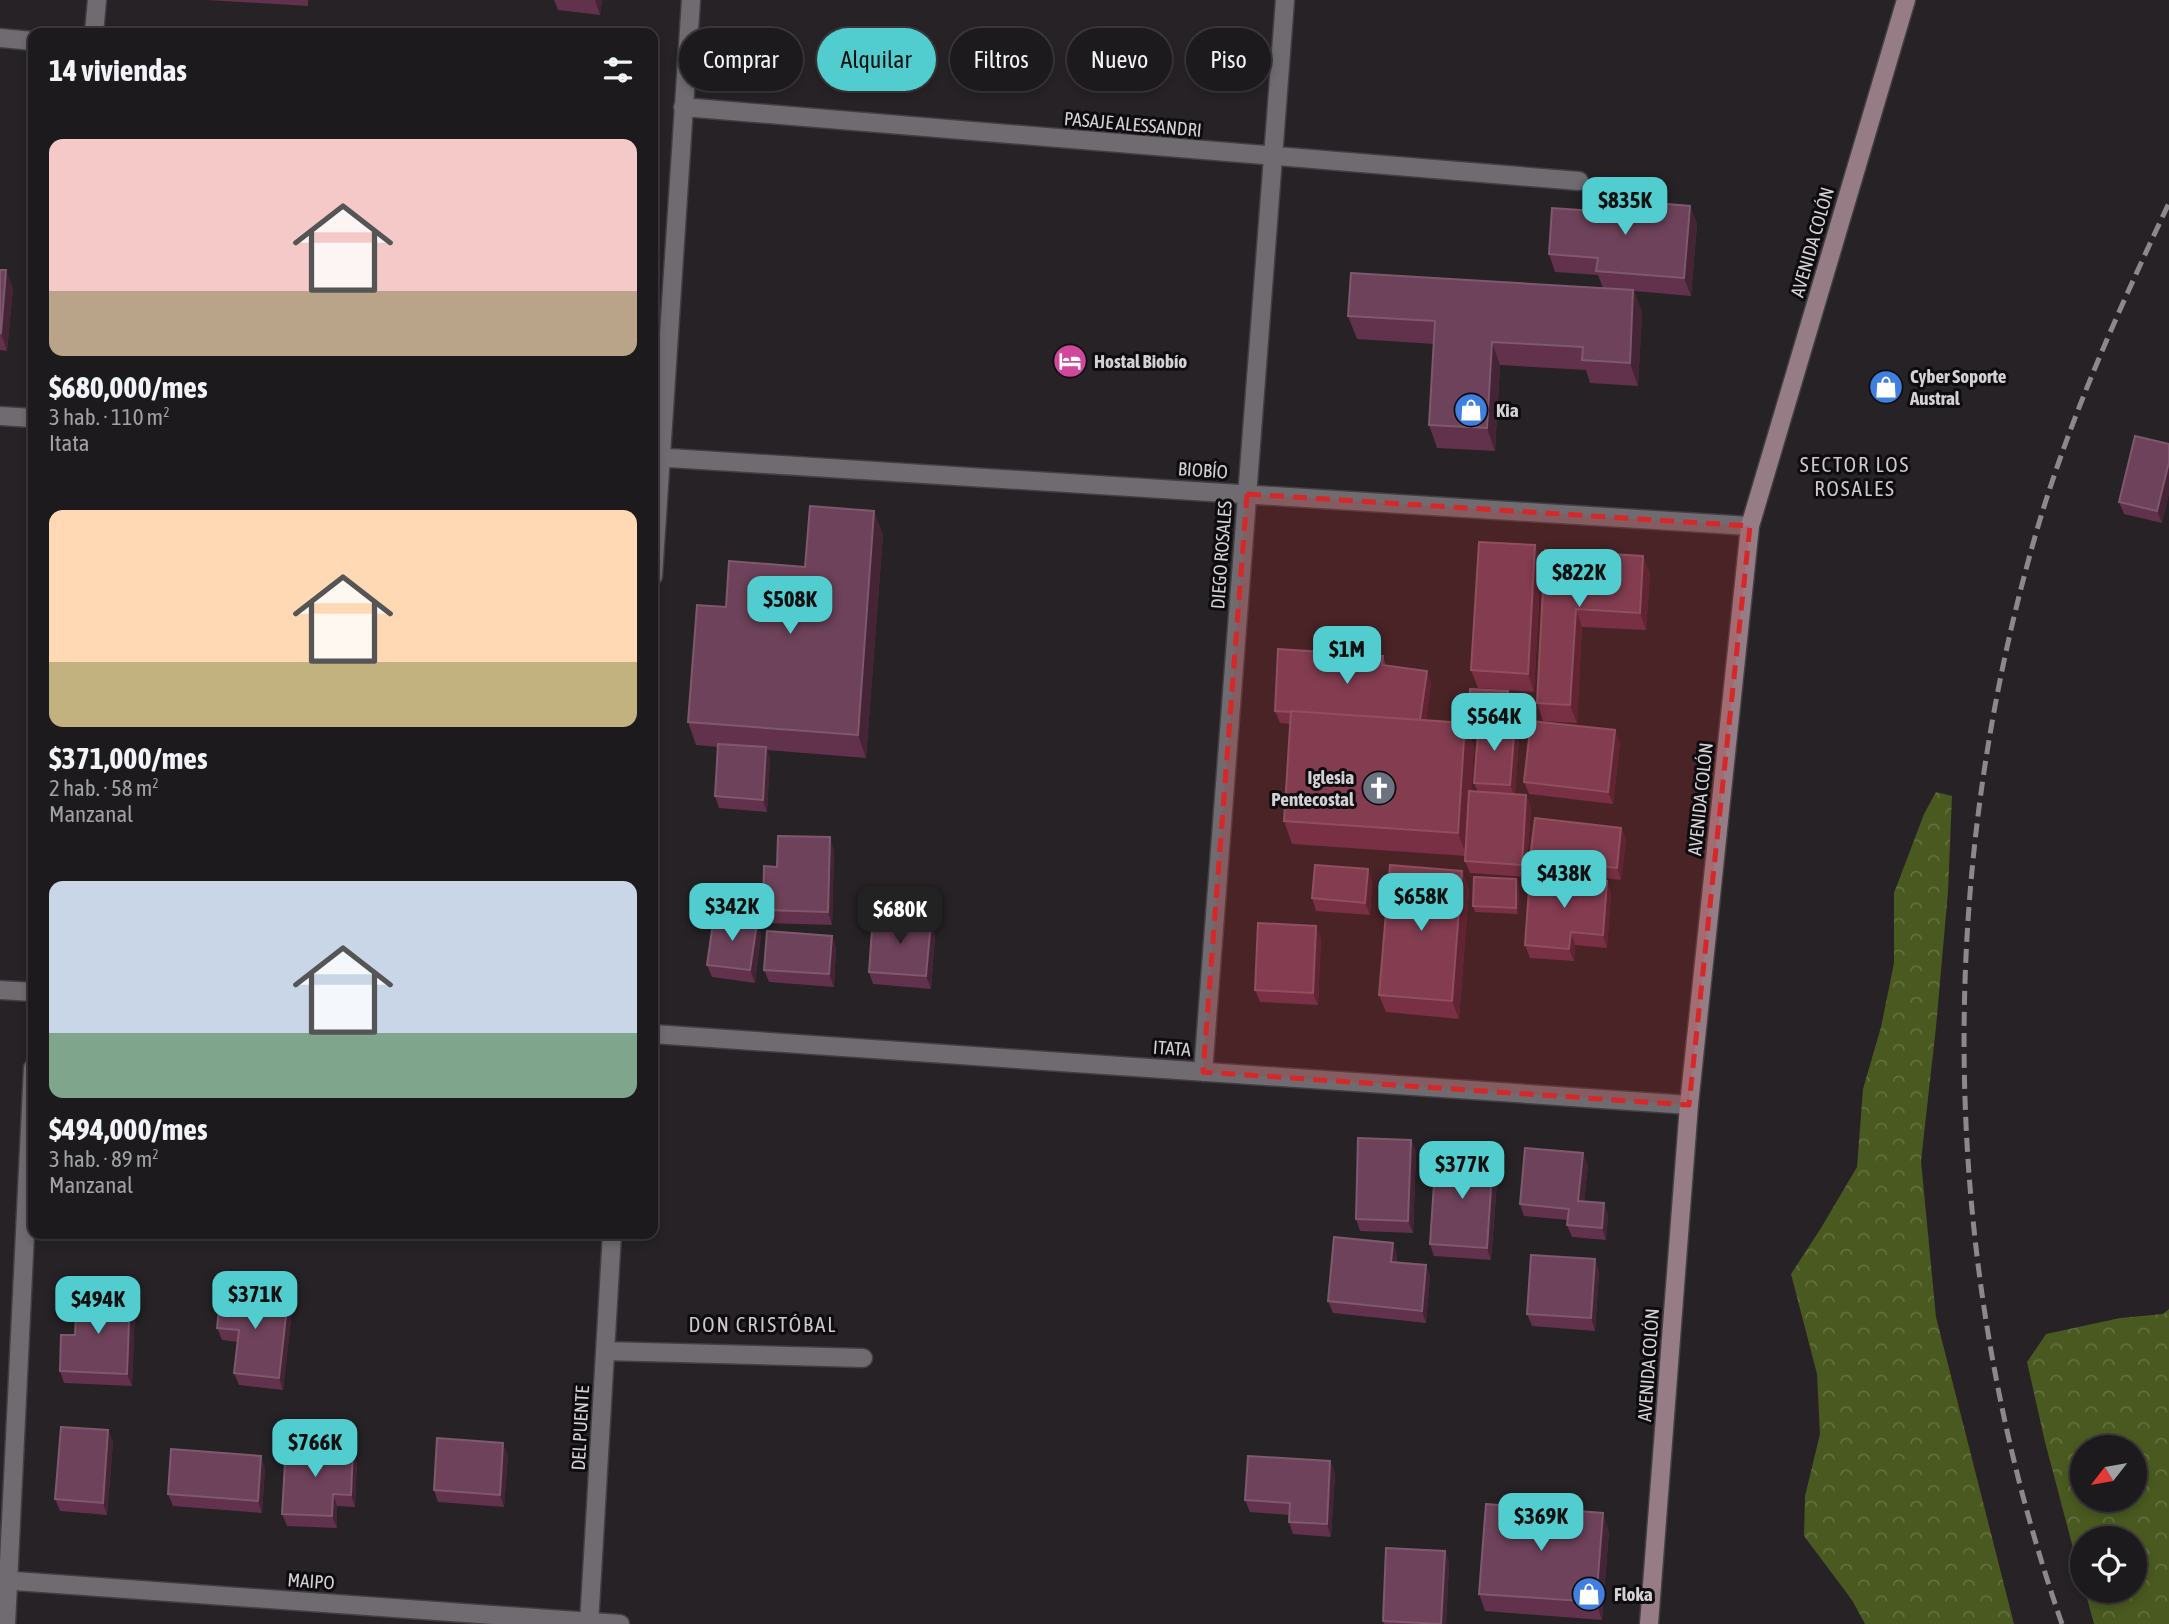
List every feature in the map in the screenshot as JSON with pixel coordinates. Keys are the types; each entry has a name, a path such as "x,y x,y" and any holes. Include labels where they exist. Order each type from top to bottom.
{"main road":[{"name":"AVENIDA COLÓN","path":"1649,1624 1689,1105 1750,526 1906,0"}],"street":[{"path":"94,28 97,0"},
{"path":"658,431 691,0"},
{"name":"DIEGO ROSALES","path":"1203,1072 1285,0"},
{"path":"0,38 28,41"},
{"name":"PASAJE ALESSANDRI","path":"683,107 1579,181"},
{"path":"0,416 28,418"},
{"name":"BIOBÍO","path":"658,457 1750,526"},
{"path":"0,990 28,992"},
{"name":"ITATA","path":"658,1034 1689,1105"},
{"path":"6,1624 4,1580 28,1156"},
{"name":"DEL PUENTE","path":"589,1623 612,1239"},
{"path":"605,1351 863,1358"},
{"name":"MAIPO","path":"4,1580 620,1624"}],"highlighted area":[{"path":"1247,494 1750,526 1689,1105 1203,1072"}],"green space":[{"path":"1936,792 1952,796 1948,892 1921,1161 1936,1317 2014,1624 1865,1624 1852,1600 1804,1536 1805,1496 1820,1434 1817,1374 1791,1274 1857,1167 1863,1089 1881,1027 1894,963 1894,893 1924,814"},
{"path":"2169,1309 2169,1624 2094,1624 2088,1603 2147,1603 2147,1526 2070,1526 2070,1537 2027,1362 2046,1334 2120,1318 2163,1314"}],"building":[{"path":"1597,198 1690,206 1684,278 1596,271 1598,258 1549,254 1552,208 1595,211"},
{"path":"0,270 6,270 1,333 0,333"},
{"path":"1351,273 1633,290 1630,363 1582,360 1583,347 1492,342 1487,428 1429,425 1435,321 1348,316"},
{"path":"2135,436 2169,444 2169,462 2157,511 2119,502"},
{"path":"810,506 874,511 858,735 688,722 697,605 726,607 729,561 805,567"},
{"path":"1479,542 1535,545 1528,674 1471,670"},
{"path":"1545,550 1643,556 1640,613 1576,609 1570,705 1537,703"},
{"path":"1278,649 1383,656 1382,665 1427,671 1420,720 1275,711"},
{"path":"1470,689 1508,691 1507,718 1469,717"},
{"path":"1291,711 1465,723 1458,833 1284,821"},
{"path":"1479,720 1515,723 1510,785 1474,783"},
{"path":"1531,721 1615,730 1608,792 1524,782"},
{"path":"718,744 766,747 763,800 715,796"},
{"path":"1469,791 1526,795 1522,865 1465,861"},
{"path":"1535,818 1621,828 1617,868 1530,858"},
{"path":"778,836 830,837 828,912 763,910 764,866 777,867"},
{"path":"1315,865 1368,869 1365,903 1312,898"},
{"path":"1390,865 1462,871 1452,1001 1379,995"},
{"path":"1530,875 1607,881 1603,935 1571,932 1569,949 1525,945"},
{"path":"1474,877 1516,879 1516,908 1473,906"},
{"path":"714,916 757,923 750,970 707,965"},
{"path":"873,916 931,921 926,976 869,972"},
{"path":"1258,923 1316,926 1313,993 1255,990"},
{"path":"767,931 832,936 829,974 764,970"},
{"path":"1358,1138 1411,1140 1408,1221 1356,1219"},
{"path":"1525,1148 1583,1153 1578,1201 1604,1203 1602,1228 1567,1225 1569,1209 1520,1204"},
{"path":"1436,1154 1493,1158 1487,1248 1430,1244"},
{"path":"1334,1237 1393,1243 1391,1262 1426,1265 1422,1311 1328,1301"},
{"path":"1531,1255 1595,1259 1591,1318 1527,1314"},
{"path":"221,1290 288,1298 279,1378 234,1373 239,1330 217,1328"},
{"path":"77,1293 130,1296 127,1374 60,1371 61,1335 75,1335"},
{"path":"61,1427 108,1430 103,1503 55,1499"},
{"path":"437,1438 503,1443 500,1495 434,1490"},
{"path":"286,1446 353,1449 351,1495 333,1494 332,1516 282,1514"},
{"path":"171,1449 261,1456 258,1501 168,1494"},
{"path":"1248,1456 1330,1461 1327,1524 1289,1522 1290,1503 1245,1500"},
{"path":"1486,1504 1603,1513 1596,1602 1479,1594"},
{"path":"1386,1548 1445,1551 1441,1624 1383,1621"}],"railway":[{"path":"2062,1624 2022,1493 1993,1360 1974,1226 1965,1090 1966,954 1978,819 1999,684 2031,551 2075,418 2169,203"}],"place":[{"name":"Hostal Biobío","path":"1070,361"},
{"name":"Cyber Soporte Austral","path":"1886,387"},
{"name":"Kia","path":"1471,410"},
{"name":"Iglesia Pentecostal","path":"1379,788"},
{"name":"Floka","path":"1589,1594"}],"district":[{"name":"SECTOR LOS ROSALES","path":"1855,476"},
{"name":"DON CRISTÓBAL","path":"763,1324"}]}
